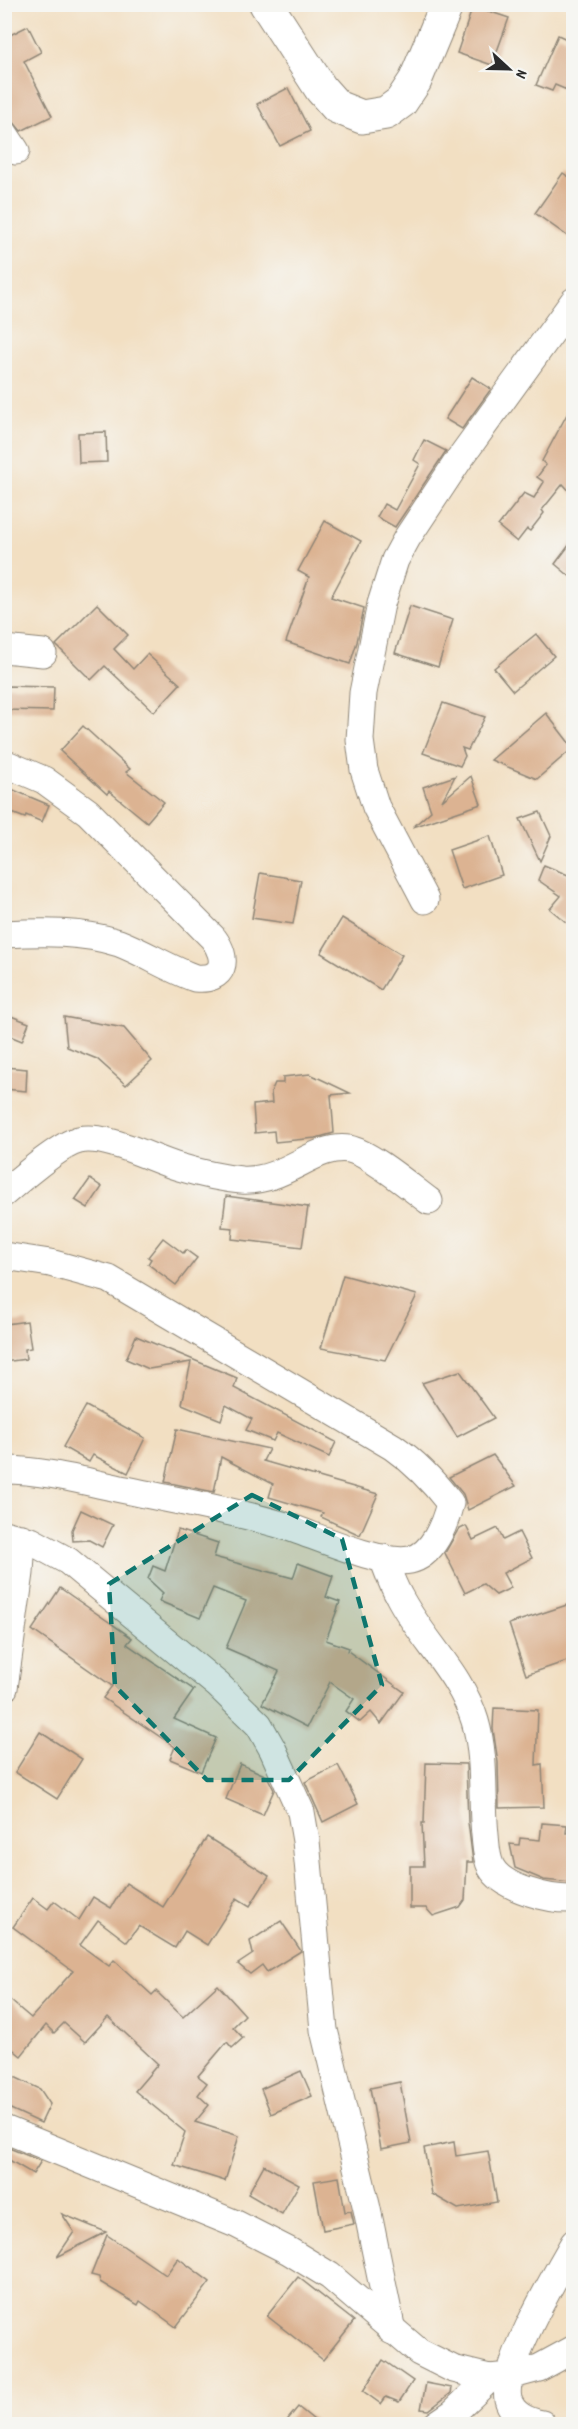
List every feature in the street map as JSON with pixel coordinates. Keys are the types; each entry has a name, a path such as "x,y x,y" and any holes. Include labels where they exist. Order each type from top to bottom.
{"main road":[{"path":"266,4 321,89 337,106 362,117 386,113 401,102 415,81 447,4"}],"street":[{"path":"425,900 376,807 364,770 360,740 363,693 381,604 395,561 407,538 458,461 573,301"},
{"path":"4,649 43,653"},
{"path":"4,763 44,780 88,812 213,938 223,955 222,963 213,976 206,979 195,978 110,941 84,935 34,932 4,934"},
{"path":"4,1193 65,1147 76,1141 93,1139 179,1167 240,1180 270,1178 327,1150 351,1150 377,1164 429,1201"},
{"path":"4,1256 50,1263 109,1280 311,1400 367,1430 415,1462 433,1480 450,1503 444,1526 420,1556 409,1561 383,1558 285,1526 236,1513 71,1479 4,1470"},
{"path":"4,1688 20,1573 13,1536"},
{"path":"13,1536 50,1550 68,1561 218,1685 259,1725 285,1775 301,1812 306,1840 324,2030 367,2209 392,2331"},
{"path":"383,1558 399,1597 467,1699 482,1754 483,1815 491,1868 510,1884 536,1894 573,1899"},
{"path":"4,2129 236,2224 290,2251 330,2276 419,2352 453,2369 500,2377 539,2368 573,2349"},
{"path":"437,2424 500,2377 573,2243"},
{"path":"500,2377 514,2412 530,2422 542,2424"}],"highlighted area":[{"path":"252,1495 342,1539 382,1685 289,1780 207,1780 115,1686 109,1584"}],"building":[{"path":"473,6 509,18 492,65 457,53"},
{"path":"28,26 41,52 24,61 52,116 21,131 4,105 4,38"},
{"path":"558,35 573,42 573,74 567,90 555,85 552,91 536,85"},
{"path":"288,88 310,131 280,146 257,104"},
{"path":"563,173 573,180 573,240 535,213"},
{"path":"472,377 491,389 462,429 445,419"},
{"path":"573,403 573,495 563,484 542,510 544,513 530,531 527,529 517,542 498,526 524,493 534,498 544,482 537,477 546,465 542,461"},
{"path":"106,432 107,462 79,463 78,433"},
{"path":"424,440 446,451 395,527 377,517 384,504 395,510 420,464 414,460"},
{"path":"325,521 361,541 331,597 364,608 350,664 286,642 309,577 298,571"},
{"path":"573,540 573,579 555,564"},
{"path":"97,604 128,635 114,649 133,669 147,654 180,684 154,712 105,666 91,680 56,645"},
{"path":"410,606 453,620 438,667 395,653"},
{"path":"536,634 554,656 513,691 494,668"},
{"path":"4,686 54,687 53,711 4,710"},
{"path":"443,703 485,717 468,750 462,748 465,756 460,766 423,753"},
{"path":"546,713 573,748 537,779 491,760"},
{"path":"83,726 130,769 126,772 164,802 147,822 109,791 107,794 60,751"},
{"path":"455,776 442,801 471,776 481,804 413,827 431,811 423,787"},
{"path":"4,786 49,805 42,822 26,815 25,818 4,810"},
{"path":"540,812 551,836 540,861 520,819"},
{"path":"490,836 502,875 462,889 449,850"},
{"path":"544,865 573,877 573,928 550,909 561,896 538,880"},
{"path":"260,873 301,880 293,924 252,918"},
{"path":"342,918 402,955 381,990 321,953"},
{"path":"11,1016 29,1023 22,1041 5,1034"},
{"path":"64,1017 124,1028 152,1061 126,1085 97,1059 67,1047"},
{"path":"4,1067 27,1069 26,1091 4,1089"},
{"path":"310,1074 350,1093 331,1095 334,1133 316,1138 275,1142 274,1131 255,1133 253,1105 272,1103 271,1092 275,1083 283,1083 283,1077"},
{"path":"90,1179 102,1187 88,1208 75,1200"},
{"path":"226,1196 308,1207 302,1247 232,1239 233,1228 222,1227"},
{"path":"163,1238 183,1253 186,1250 197,1258 176,1285 148,1264 151,1259 148,1257"},
{"path":"343,1275 417,1295 385,1360 321,1348"},
{"path":"27,1321 31,1348 25,1349 26,1359 4,1362 6,1324"},
{"path":"136,1336 237,1378 234,1388 336,1442 329,1457 277,1433 273,1441 246,1430 252,1419 226,1405 221,1420 182,1404 191,1362 149,1369 126,1359"},
{"path":"460,1371 494,1418 457,1437 422,1383"},
{"path":"86,1406 145,1438 128,1473 93,1455 89,1462 63,1447"},
{"path":"177,1429 269,1449 263,1461 378,1494 360,1535 321,1517 323,1513 269,1497 273,1484 221,1457 214,1492 165,1482"},
{"path":"493,1455 516,1486 468,1510 463,1494 449,1477"},
{"path":"81,1510 113,1525 102,1547 89,1540 73,1541 72,1530"},
{"path":"466,1526 473,1540 498,1528 503,1540 519,1532 532,1558 503,1573 511,1588 496,1595 483,1584 465,1593 445,1553 458,1530"},
{"path":"178,1530 218,1543 214,1557 293,1578 298,1563 333,1576 326,1597 340,1602 326,1640 349,1648 348,1651 404,1692 381,1724 371,1712 360,1722 346,1711 354,1699 330,1682 307,1727 262,1704 279,1671 226,1648 246,1601 213,1588 200,1618 159,1601 163,1593 148,1579 153,1566 165,1571"},
{"path":"60,1588 132,1638 127,1644 194,1690 174,1719 216,1738 201,1772 170,1759 175,1747 103,1698 112,1686 32,1630"},
{"path":"570,1604 573,1615 573,1659 526,1675 509,1624"},
{"path":"494,1708 538,1710 536,1765 542,1764 544,1807 499,1808 498,1762 493,1729"},
{"path":"40,1732 82,1759 57,1799 15,1772"},
{"path":"426,1763 466,1764 468,1822 473,1862 467,1862 465,1900 460,1907 433,1916 426,1908 410,1908 410,1866 424,1866 422,1823 424,1823"},
{"path":"240,1764 267,1776 274,1790 263,1815 226,1799"},
{"path":"338,1765 358,1804 323,1822 305,1782"},
{"path":"542,1823 567,1825 566,1833 573,1833 572,1883 544,1880 515,1868 510,1844 519,1845 520,1838 540,1840"},
{"path":"207,1837 269,1876 250,1906 237,1898 207,1945 185,1931 175,1948 139,1926 127,1942 98,1920 80,1945 109,1966 114,1960 152,1995 156,1991 183,2017 218,1985 245,2015 233,2027 243,2038 232,2048 227,2042 198,2076 207,2083 198,2095 209,2105 195,2122 239,2136 225,2181 174,2165 185,2132 135,2091 158,2064 108,2017 85,2042 64,2023 54,2033 46,2025 21,2056 4,2042 4,1995 31,2018 73,1971 13,1927 33,1898 48,1909 54,1901 79,1920 93,1897 111,1908 126,1883 163,1907"},
{"path":"281,1921 301,1951 267,1972 262,1965 250,1974 238,1964 253,1954 250,1941"},
{"path":"301,2071 312,2096 271,2114 261,2089"},
{"path":"4,2072 40,2089 50,2104 41,2123 4,2106"},
{"path":"400,2082 411,2143 381,2149 370,2088"},
{"path":"454,2142 456,2156 488,2151 497,2202 458,2209 432,2194 424,2148"},
{"path":"4,2146 41,2161 33,2174 4,2157"},
{"path":"264,2165 299,2184 282,2214 248,2194"},
{"path":"339,2177 345,2212 351,2211 354,2224 323,2230 314,2181"},
{"path":"62,2214 106,2232 57,2257 74,2232"},
{"path":"107,2235 166,2275 178,2258 210,2282 176,2327 140,2301 138,2305 100,2282 99,2277 91,2275"},
{"path":"298,2277 354,2321 323,2360 267,2316"},
{"path":"383,2360 413,2381 399,2402 386,2397 381,2404 363,2391"},
{"path":"426,2383 452,2388 451,2393 429,2410 421,2409"},
{"path":"298,2407 319,2424 284,2424"}]}
